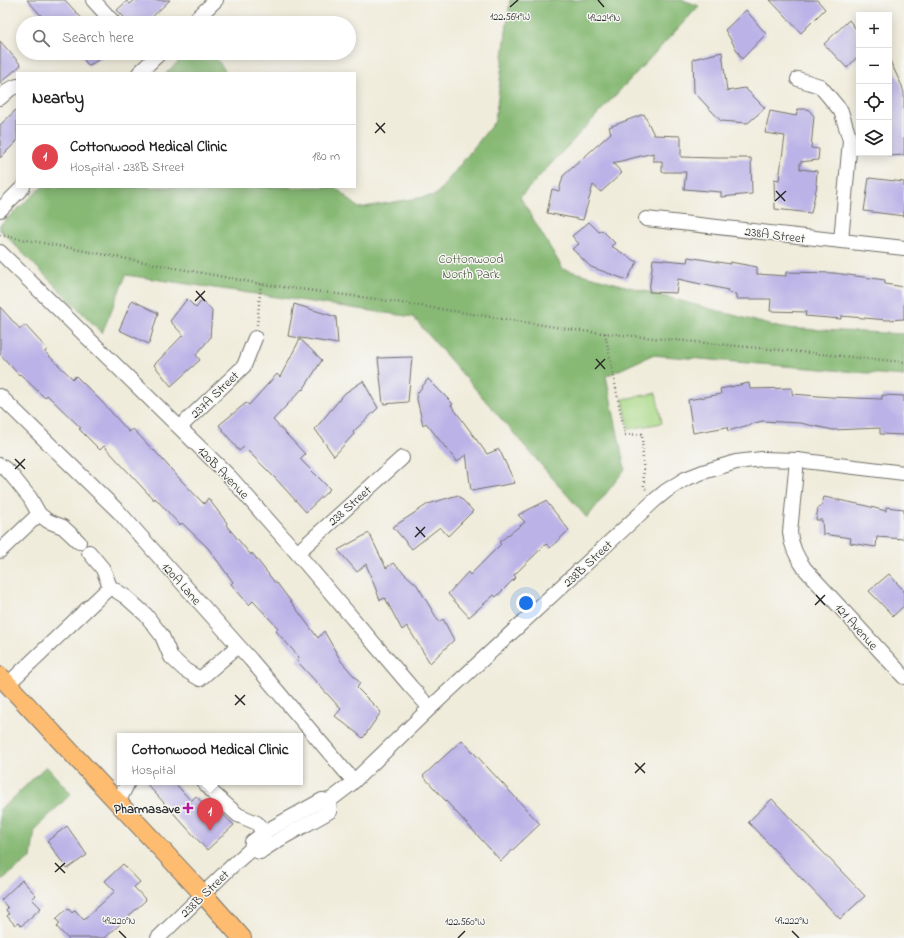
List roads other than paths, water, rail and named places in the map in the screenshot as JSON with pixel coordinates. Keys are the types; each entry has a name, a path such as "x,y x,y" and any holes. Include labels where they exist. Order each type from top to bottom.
{"main road":[{"path":"4,680 242,938"}],"street":[{"path":"199,16 216,0"},
{"path":"97,1 109,16"},
{"path":"140,72 148,60"},
{"path":"798,79 820,86 841,111 850,140 841,241"},
{"path":"0,98 10,89 16,86"},
{"path":"0,210 22,188"},
{"name":"238A Street","path":"646,219 904,248"},
{"name":"120B Avenue","path":"0,252 230,477 430,708"},
{"name":"237A Street","path":"180,427 244,366 255,338"},
{"name":"120A Lane","path":"0,396 119,512 238,646 354,781"},
{"name":"238 Street","path":"297,553 402,458"},
{"name":"238B Street","path":"158,938 251,849 252,842 263,833 322,800 329,801 350,785 430,708 655,500 685,479 736,462 762,459 797,460 904,473"},
{"name":"121 Avenue","path":"797,460 790,532 790,539 793,549 805,569 904,677"},
{"path":"0,466 9,472 30,498 39,514 48,521 63,527 84,547 103,569 110,587 126,597 146,615 162,636 171,657 185,670 200,679 238,646"},
{"path":"0,551 39,514"},
{"path":"4,680 110,587"},
{"path":"118,803 127,785"},
{"path":"206,785 214,794 238,815 257,823 263,833"},
{"name":"238B Street","path":"251,849 260,852 281,838 322,816 330,811 329,801"}],"place":[{"name":"Pharmasave","path":"188,808"},
{"name":"Cottonwood Medical Clinic","path":"210,831"}],"park label":[{"name":"Cottonwood North Park","path":"471,266"}]}
